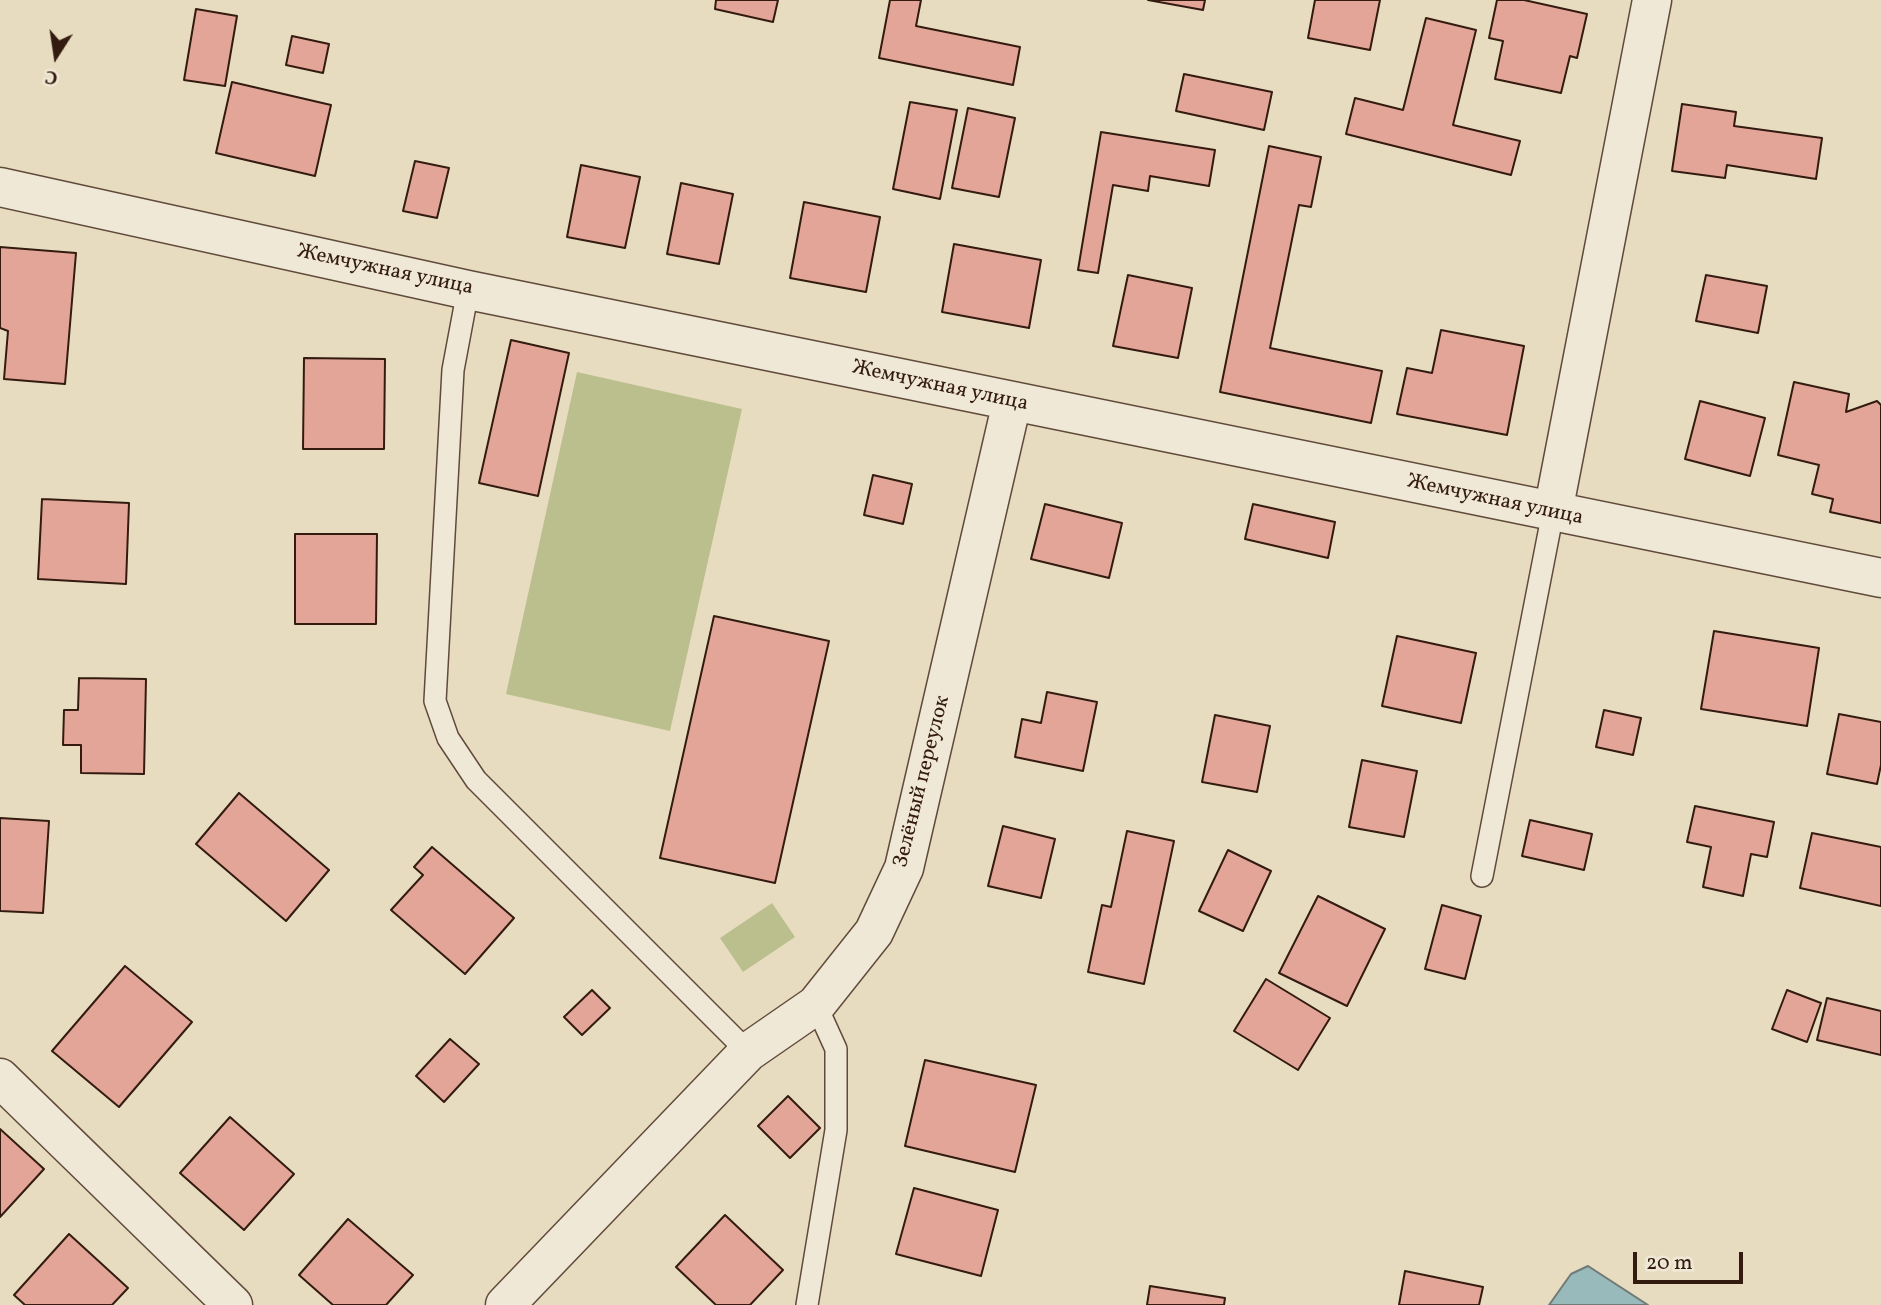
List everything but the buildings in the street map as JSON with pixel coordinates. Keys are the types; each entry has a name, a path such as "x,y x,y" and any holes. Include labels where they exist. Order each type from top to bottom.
{"street":[{"path":"1553,512 1652,0"},
{"name":"Жемчужная улица","path":"0,187 468,290 1881,579"},
{"name":"Зелёный переулок","path":"505,1305 748,1052 816,1005 874,932 904,868 1012,402"},
{"path":"0,1078 233,1305"}],"lane":[{"path":"468,290 453,370 435,701 448,738 476,780 748,1052"},
{"path":"1482,876 1553,512"},
{"path":"807,1305 836,1130 836,1049 816,1005"}],"green space":[{"path":"577,372 742,409 670,731 506,694"},
{"path":"772,903 795,937 743,972 720,938"}],"water":[{"path":"1588,1266 1648,1305 1549,1305 1571,1274"}]}
